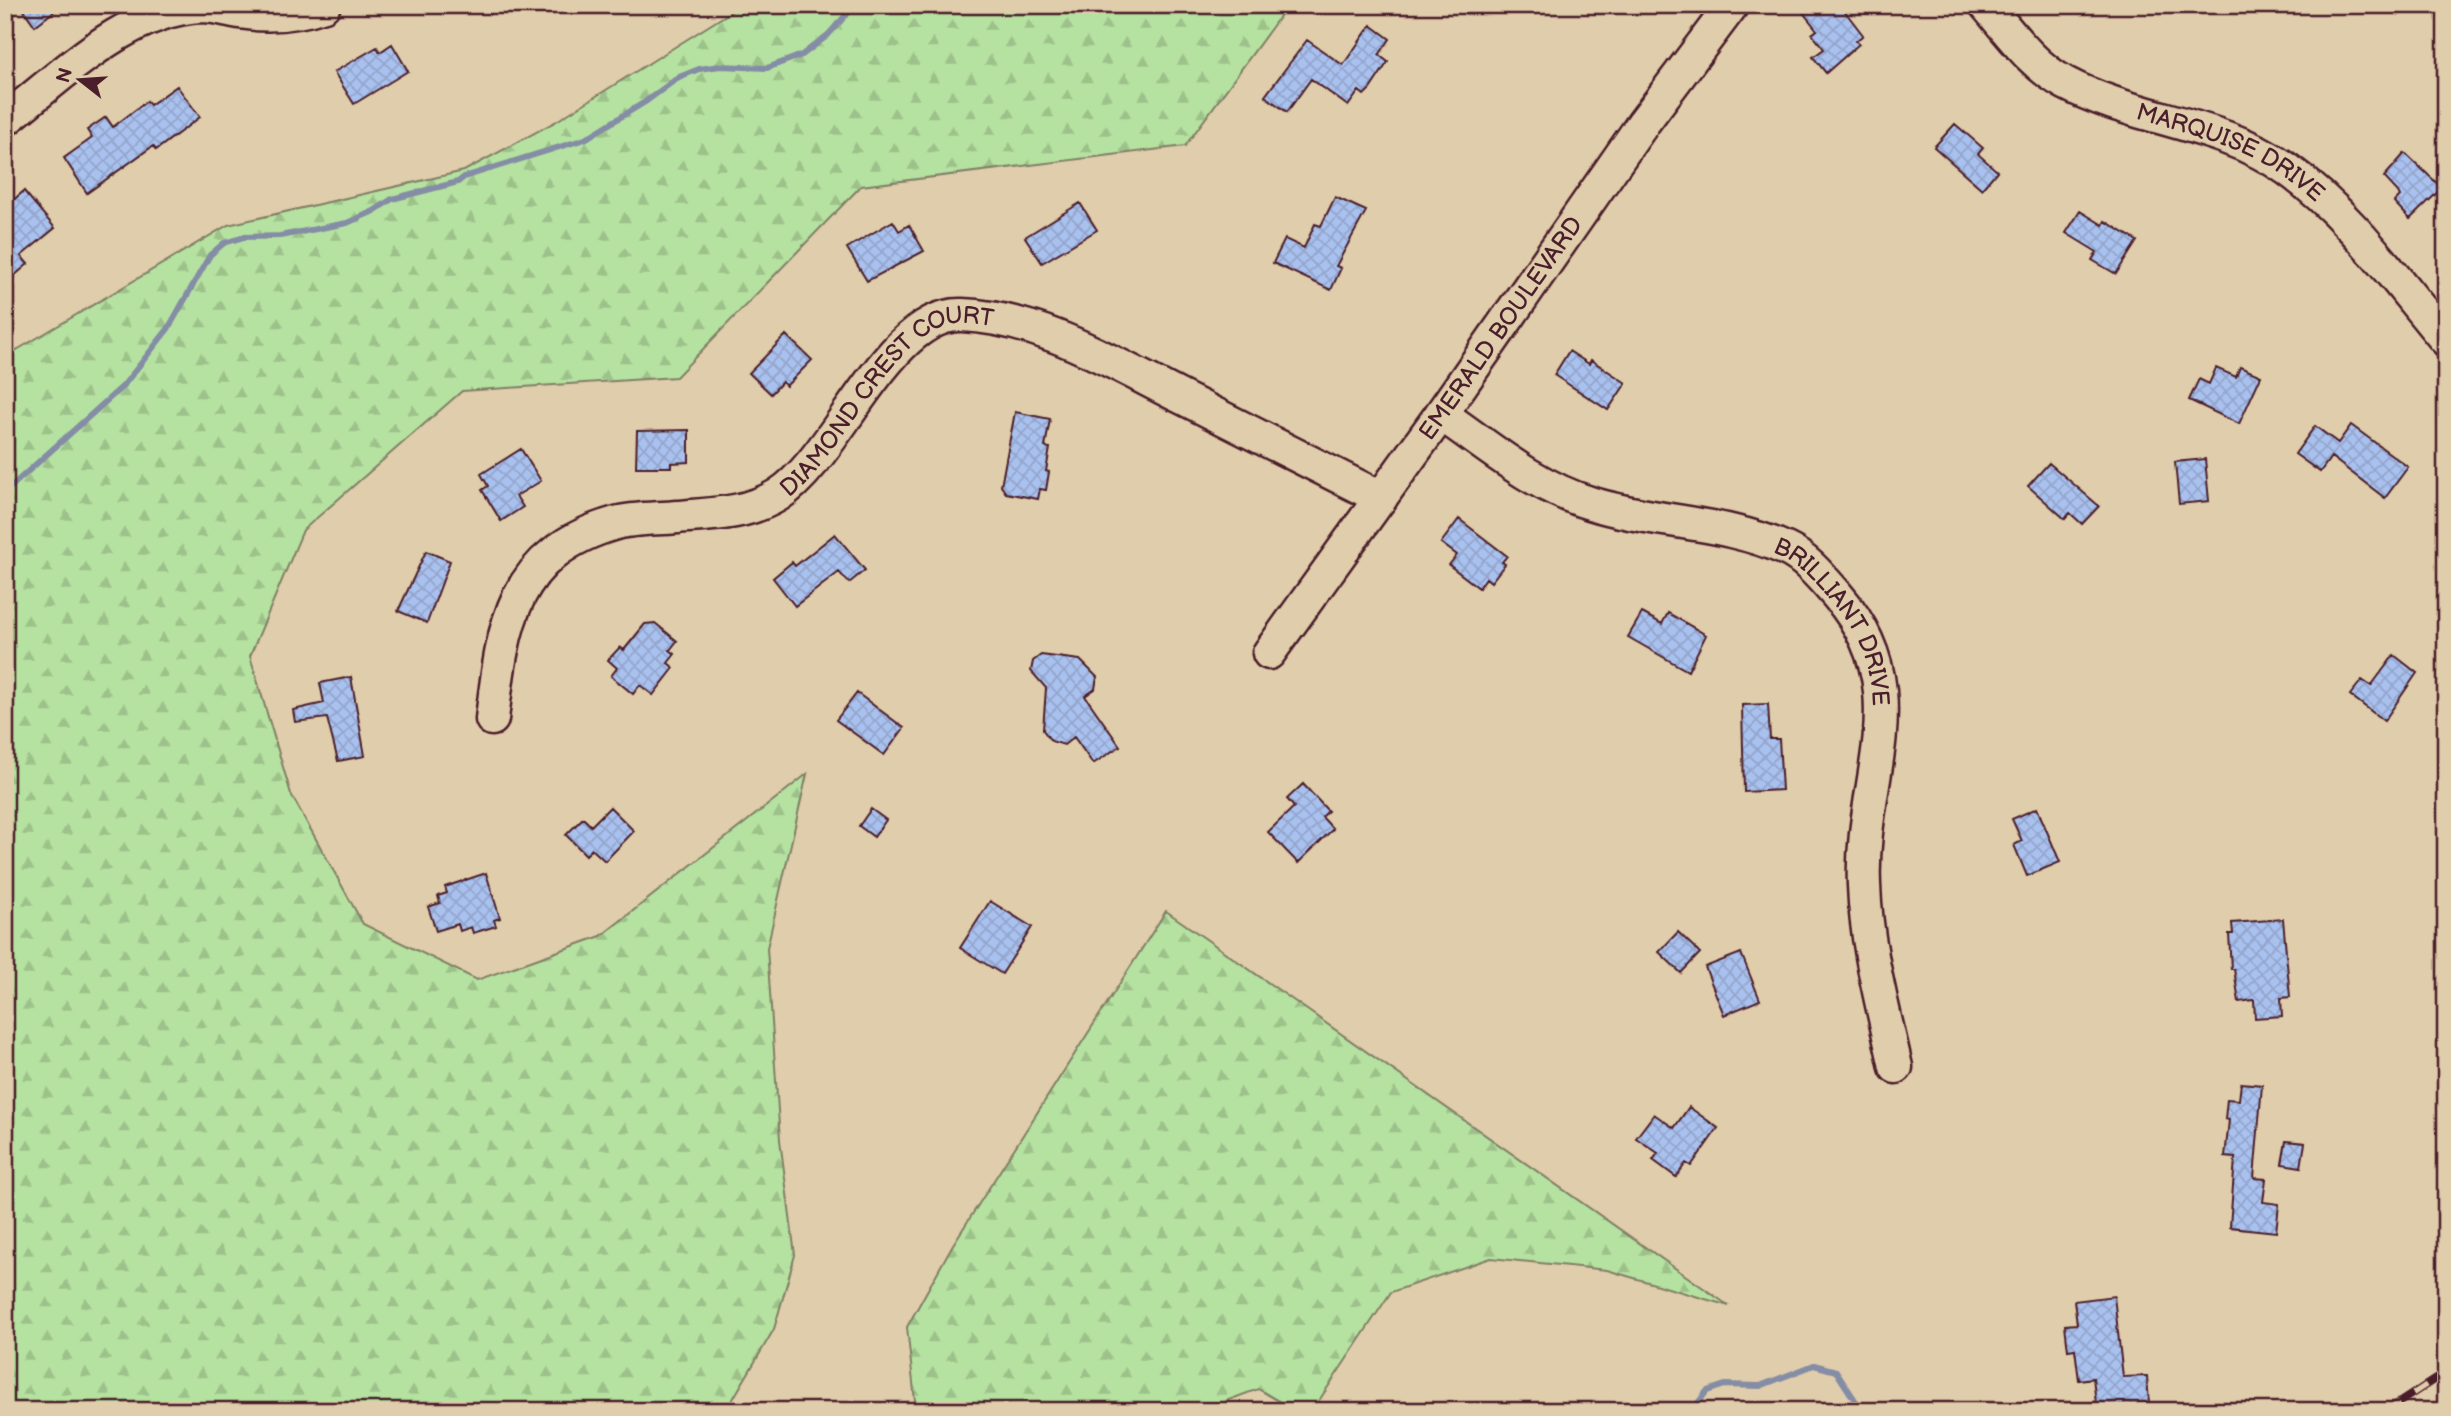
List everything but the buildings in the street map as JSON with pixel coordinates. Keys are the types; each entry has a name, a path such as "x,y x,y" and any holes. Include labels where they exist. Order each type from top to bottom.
{"street":[{"path":"5,120 114,37 141,20 173,9 206,6 273,16 304,12 324,5"},
{"name":"EMERALD BOULEVARD","path":"1269,653 1441,414 1644,122 1732,5"},
{"name":"MARQUISE DRIVE","path":"1986,5 2036,63 2066,83 2221,136 2286,169 2343,219 2446,340"},
{"name":"DIAMOND CREST COURT","path":"492,719 500,643 515,601 540,563 577,537 618,523 741,512 779,495 810,466 897,348 926,326 958,315 1004,320 1057,338 1109,361 1381,498"},
{"name":"BRILLIANT DRIVE","path":"1441,414 1550,489 1592,504 1744,535 1788,550 1820,575 1848,608 1867,643 1880,682 1882,728 1865,832 1863,883 1869,938 1896,1067"}],"green space":[{"path":"742,5 1288,5 1185,146 861,186 676,377 462,391 303,530 250,656 291,794 363,924 477,980 601,936 807,774 767,948 780,1140 795,1255 774,1329 726,1411 5,1411 5,357 228,225 464,171 555,122"},
{"path":"1166,911 1729,1306 1607,1270 1491,1258 1391,1292 1312,1411 1296,1411 1258,1389 1226,1401 1227,1411 919,1411 915,1401 907,1327 952,1246"}],"waterway":[{"path":"5,492 123,386 168,329 210,255 224,243 244,237 280,236 347,223 374,211 392,199 458,182 464,177 585,139 645,102 679,77 699,69 720,66 767,68 802,55 828,35 855,5"},
{"path":"1692,1411 1707,1391 1725,1385 1760,1386 1814,1365 1836,1371 1862,1411"}],"railway":[{"path":"2386,1411 2446,1372"},
{"path":"2433,1411 2446,1402"}]}
